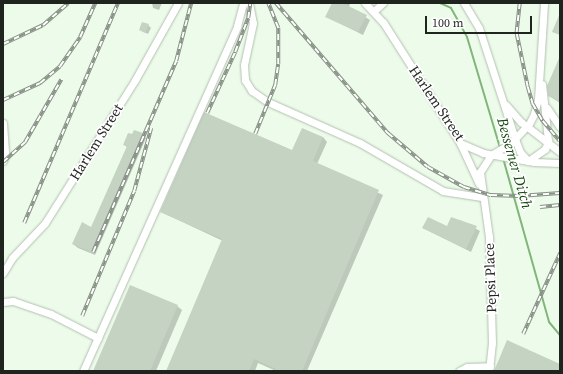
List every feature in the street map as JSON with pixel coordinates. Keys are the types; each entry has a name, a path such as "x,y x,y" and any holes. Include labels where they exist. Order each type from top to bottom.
{"lane":[{"name":"Harlem Street","path":"3,273 12,258 45,223 135,80 178,3"},
{"path":"84,371 234,32 243,3"},
{"path":"249,3 253,23 244,65 245,80 252,91 268,102 360,143 442,191 482,197"},
{"name":"Harlem Street","path":"365,3 383,22 460,142 491,155 528,161 560,163"},
{"path":"374,11 383,3"},
{"path":"464,3 479,28 505,104 515,139 520,152 528,161 536,157 547,143 545,104 540,70"},
{"path":"480,186 480,172 491,155 508,145 526,127 538,99 544,3"},
{"path":"505,104 526,127 560,152"},
{"path":"545,104 560,128"},
{"path":"3,123 5,155 3,161"},
{"path":"460,142 480,186"},
{"name":"Pepsi Place","path":"480,186 489,237 492,343 489,368"},
{"path":"3,302 13,301 51,314 98,338"},
{"path":"459,371 467,366 489,368"}],"building":[{"path":"332,3 342,3 367,15 358,32 325,17"},
{"path":"560,13 560,35 552,32"},
{"path":"142,22 149,24 145,33 139,30"},
{"path":"560,56 560,101 548,96 547,86"},
{"path":"204,112 292,150 302,128 323,137 313,161 379,190 302,371 275,371 276,369 254,359 249,371 166,371 222,239 160,212"},
{"path":"134,130 143,133 91,252 72,244 82,222 91,227 127,146 123,145 128,133 132,134"},
{"path":"428,217 447,226 451,217 477,226 466,249 422,228"},
{"path":"130,285 178,305 150,371 93,371"},
{"path":"507,340 560,364 560,371 494,371"}],"waterway":[{"name":"Bessemer Ditch","path":"440,3 451,8 467,37 500,148"},
{"name":"Bessemer Ditch","path":"503,158 549,322 560,335"}],"railway":[{"path":"3,44 43,25 68,3"},
{"path":"3,100 40,83 60,66 80,37 95,3"},
{"path":"24,223 118,3"},
{"path":"93,252 176,61 191,3"},
{"path":"207,113 235,52 248,18 250,3"},
{"path":"255,134 275,85 278,64 278,28 268,3"},
{"path":"276,3 388,133 428,167 464,187 491,195 519,196 560,193"},
{"path":"520,3 517,34 528,87 533,104 543,121 560,141"},
{"path":"3,162 25,142 61,80"},
{"path":"82,316 134,191 151,128"},
{"path":"540,207 560,205"},
{"path":"523,334 560,253"}]}
